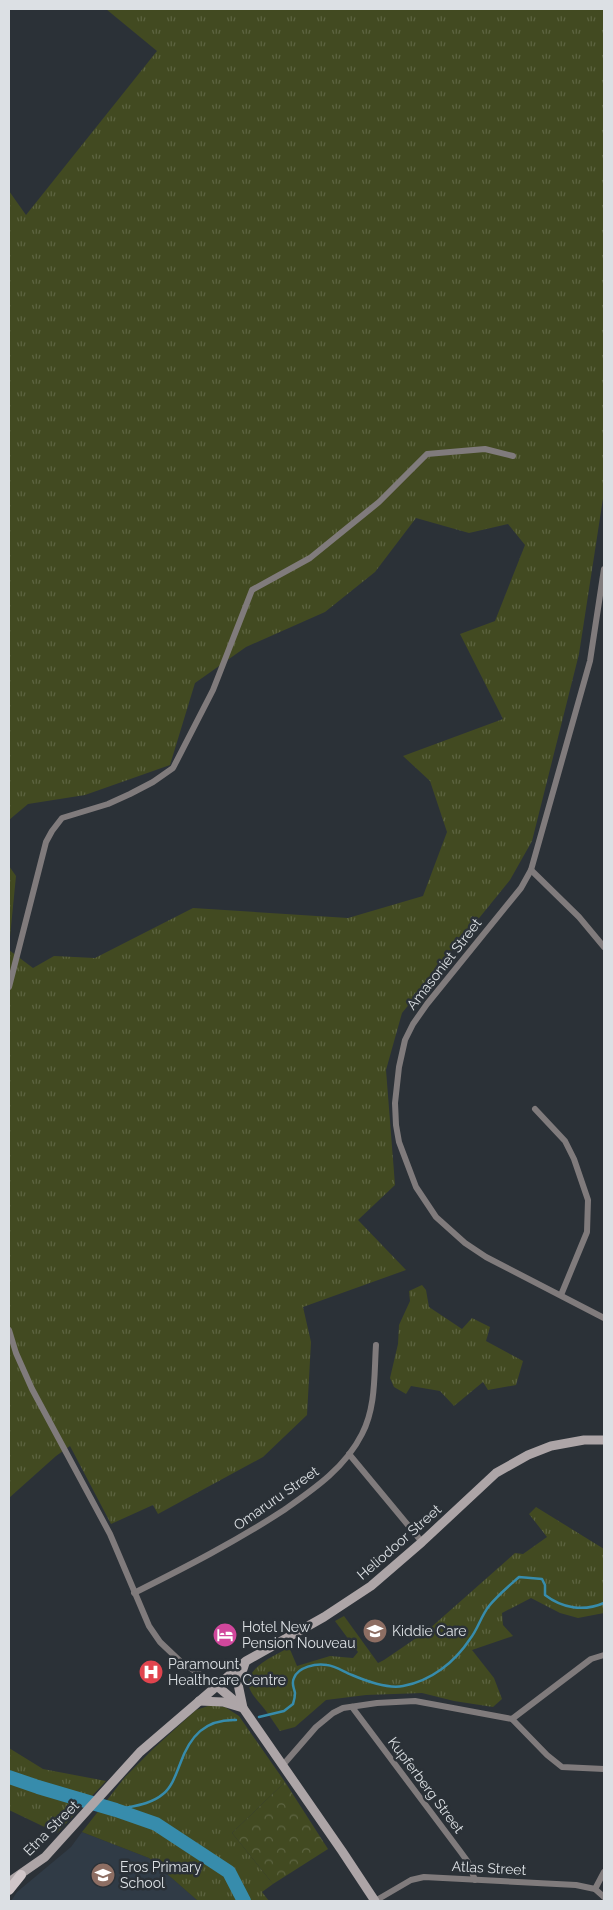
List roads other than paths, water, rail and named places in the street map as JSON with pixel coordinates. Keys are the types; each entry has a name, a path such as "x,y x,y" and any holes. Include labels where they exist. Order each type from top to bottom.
{"main road":[{"path":"9,1876 21,1874"},
{"path":"9,1890 21,1874"}],"street":[{"path":"9,986 46,842 52,831 62,818 108,804 153,782 173,768 213,690 252,590 310,558 379,502 427,454 485,449 513,456"},
{"name":"Amasoniet Street","path":"604,569 590,661 531,870 521,888 412,1024 405,1040 398,1067 395,1104 399,1142 416,1187 436,1216 465,1243 486,1257 604,1318"},
{"path":"531,870 579,917 604,947"},
{"path":"535,1109 565,1141 574,1159 588,1200 587,1232 561,1295"},
{"path":"9,1330 16,1353 32,1389 110,1534 149,1626 160,1642 180,1660 217,1686 243,1708 375,1901"},
{"name":"Omaruru Street","path":"134,1593 214,1554 321,1484 336,1470 362,1434 371,1407 376,1345"},
{"name":"Heliodoor Street","path":"199,1701 246,1661 324,1617 371,1586 422,1542 496,1473 551,1446 584,1440 604,1440"},
{"path":"349,1454 422,1542"},
{"path":"512,1719 591,1659 604,1655"},
{"path":"243,1708 238,1684 246,1661"},
{"path":"199,1701 223,1702 243,1708"},
{"name":"Etna Street","path":"9,1882 45,1856 83,1816 106,1788 154,1739 199,1701"},
{"path":"283,1765 324,1718 343,1708 377,1703 415,1701 512,1719 547,1755 562,1766 604,1769"},
{"name":"Kupferberg Street","path":"352,1707 468,1862 475,1880"},
{"path":"604,1872 595,1888 604,1897"},
{"name":"Atlas Street","path":"375,1901 417,1878 576,1885 595,1888"}],"waterway":[{"path":"259,1717 284,1711 293,1704 295,1694 293,1680 296,1674 313,1665 330,1666 364,1680 397,1687 423,1680 433,1675 450,1663 473,1635 489,1606 519,1577 542,1579 545,1585 545,1595 566,1606 581,1608 604,1603"},
{"path":"116,1810 147,1803 158,1798 169,1788 184,1754 200,1731 207,1726 225,1720 236,1720"},
{"path":"9,1777 156,1824 229,1872 244,1901"}],"place":[{"name":"Kiddie Care","path":"375,1631"},
{"name":"Hotel New Pension Nouveau","path":"225,1635"},
{"name":"Paramount Healthcare Centre","path":"151,1672"},
{"name":"Eros Primary School","path":"103,1875"}]}
